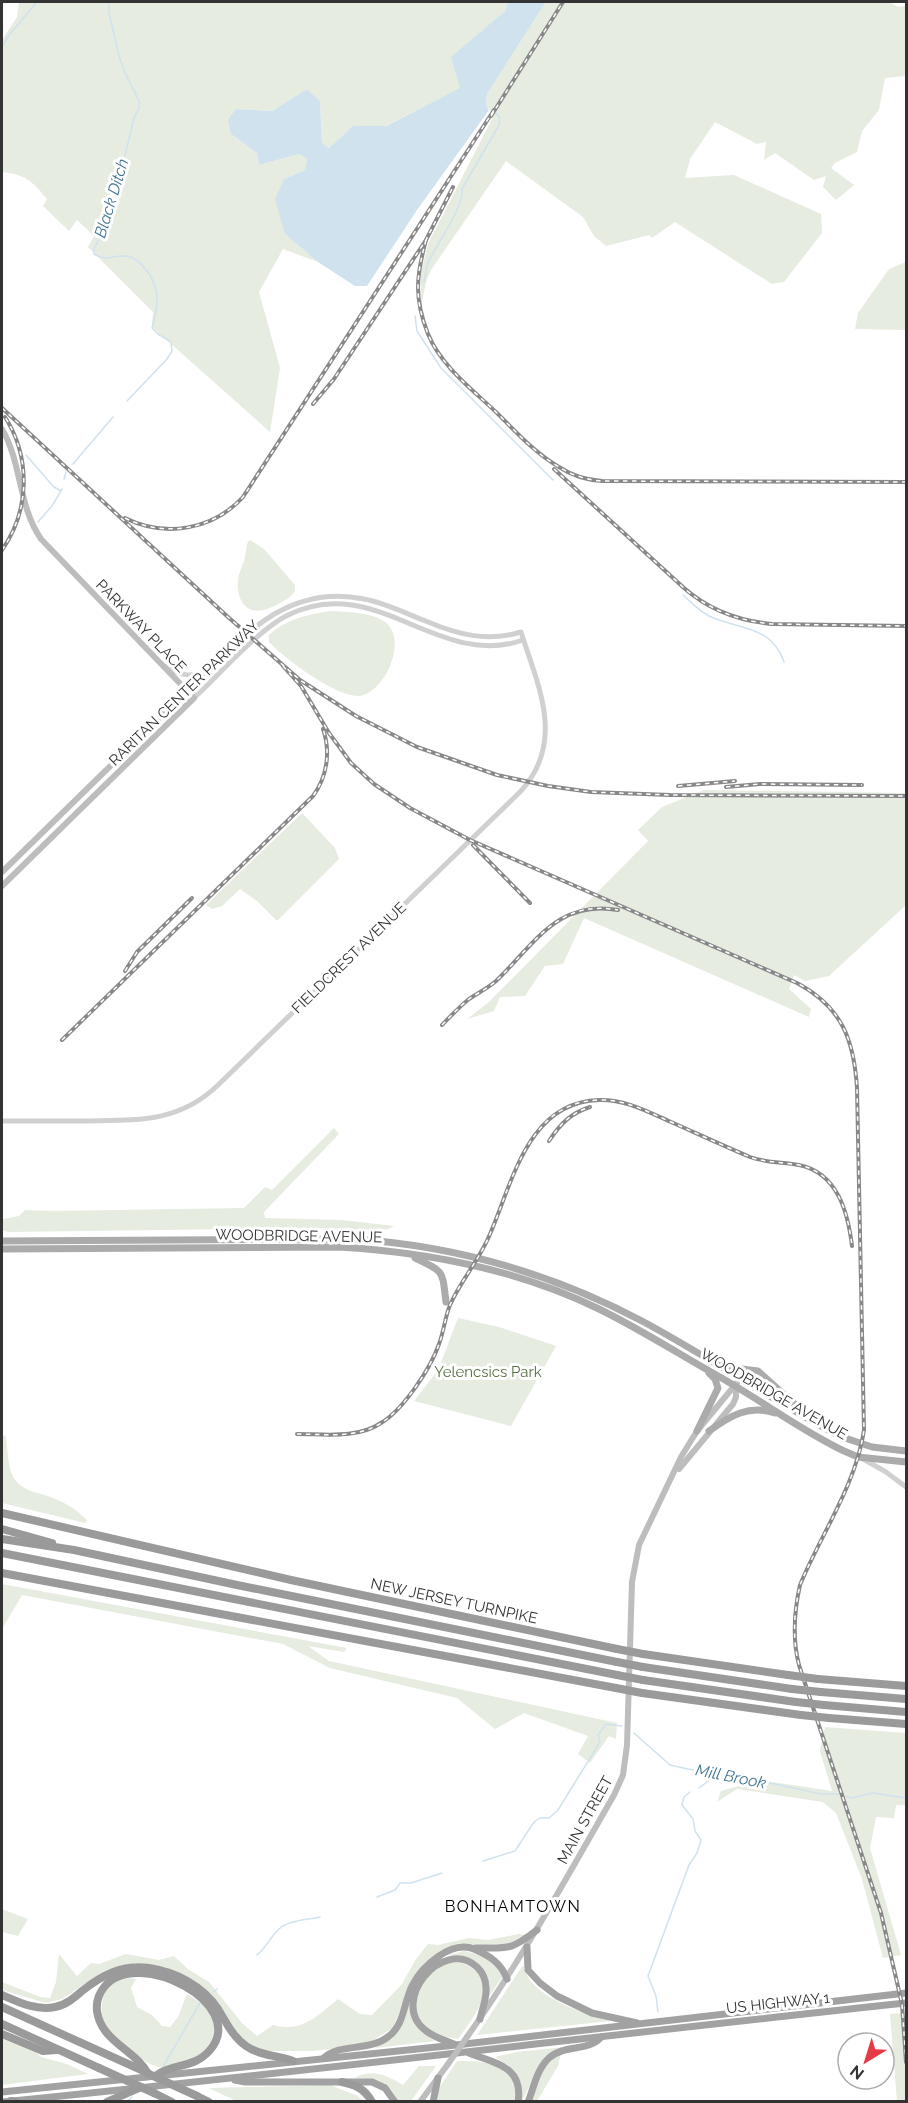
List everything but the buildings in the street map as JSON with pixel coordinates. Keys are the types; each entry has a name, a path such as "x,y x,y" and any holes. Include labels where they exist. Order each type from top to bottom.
{"highway":[{"name":"NEW JERSEY TURNPIKE","path":"2,1513 302,1582 643,1654 818,1679 906,1686"},
{"path":"2,1529 74,1550"},
{"name":"NEW JERSEY TURNPIKE","path":"2,1539 74,1550 643,1667 792,1689 906,1699"},
{"path":"2,1553 642,1680 796,1702 906,1712"},
{"path":"2,1573 642,1693 801,1715 906,1724"},
{"path":"323,2058 331,2052 366,2047 387,2038 396,2028 411,1989 420,1973 451,1949 507,1948 520,1943 537,1930"},
{"path":"527,1947 527,1965 531,1974 557,1996 592,2013 641,2024"},
{"path":"470,1948 493,1958 507,1979"},
{"path":"456,2044 429,2034 421,2027 414,2015 415,1993 429,1972 439,1964 454,1959 466,1960 476,1966 482,1974 486,1988 480,2019"},
{"path":"2,1995 37,2007 54,2007 66,2003 91,1984 114,1971 131,1967 158,1970 179,1977 202,1990 213,2001 238,2039 247,2047 257,2052 293,2061"},
{"path":"129,1973 155,1975 183,1986 203,2000 216,2018 217,2036 206,2054 186,2066 152,2074 143,2063 117,2044 102,2025 97,2013 98,1998 106,1984 116,1977 129,1973"},
{"path":"2,2092 152,2074 641,2024 906,1992"},
{"name":"US HIGHWAY 1","path":"601,2037 906,2003"},
{"path":"2,2007 209,2102"},
{"path":"2,2024 163,2099"},
{"path":"2,2034 43,2051 59,2050"},
{"path":"2,2102 601,2037"},
{"path":"528,2102 541,2067 551,2056 563,2049 596,2043 601,2037"},
{"path":"468,2053 494,2061 510,2070 518,2085 518,2102"},
{"path":"229,2078 245,2082 377,2084 389,2092 394,2102"},
{"path":"433,2102 438,2078"},
{"path":"342,2082 362,2089 372,2102"},
{"path":"107,2102 141,2087"}],"main road":[{"name":"PARKWAY PLACE","path":"2,429 12,451 31,522 44,543 194,698"},
{"name":"RARITAN CENTER PARKWAY","path":"2,872 188,691"},
{"name":"RARITAN CENTER PARKWAY","path":"2,886 194,698"},
{"name":"WOODBRIDGE AVENUE","path":"2,1241 356,1239 438,1249 496,1262 538,1275 595,1298 643,1322 819,1425 850,1440 906,1451"},
{"name":"WOODBRIDGE AVENUE","path":"2,1249 338,1247 407,1254 480,1268 558,1292 598,1309 736,1387 837,1448 858,1456 906,1462"},
{"path":"407,1254 434,1266 441,1274 445,1282 446,1302"},
{"path":"717,1365 758,1371 819,1425"},
{"path":"740,1379 750,1369"},
{"path":"697,1431 718,1388 707,1371"},
{"name":"MAIN STREET","path":"420,2102 507,1979 615,1795 623,1775 629,1717 633,1569 644,1534 697,1431 736,1387 740,1379"},
{"name":"MAIN STREET","path":"671,1479 733,1404 736,1387"},
{"path":"709,1431 746,1410 761,1410 782,1416"}],"street":[{"name":"RARITAN CENTER PARKWAY","path":"188,691 252,629 269,616 290,605 323,597 346,596 369,600 464,635 495,637 521,632"},
{"name":"RARITAN CENTER PARKWAY","path":"194,698 275,623 295,612 322,605 345,604 371,608 465,644 491,646 523,640"},
{"name":"FIELDCREST AVENUE","path":"2,1121 149,1120 183,1109 211,1092 509,803 530,779 542,754 546,725 544,709 521,632"},
{"path":"159,662 173,671 188,676 202,673 214,665"},
{"path":"858,1456 906,1487"}],"green space":[{"path":"19,2 508,2 505,11 452,57 461,88 385,126 353,126 329,148 322,143 320,101 307,89 272,111 236,109 231,134 257,153 259,165 299,154 307,159 305,170 284,179 285,234 318,262 283,249 259,292 280,368 270,432 152,327 153,312 88,247 94,236 77,220 69,231 43,206 47,199 33,184 23,177 2,172 2,40 17,17"},
{"path":"546,2 889,2 898,7 906,6 906,76 885,78 879,110 862,131 857,152 835,163 831,168 854,185 836,200 823,187 826,176 814,180 775,153 764,160 766,142 757,144 715,122 690,159 685,178 734,175 821,214 822,233 784,282 772,284 675,222 652,238 649,235 606,246 594,236 583,217 506,161 431,270 421,306 421,272 428,244 494,115 486,105 487,94"},
{"path":"906,262 906,330 855,329 858,313 889,269"},
{"path":"250,540 264,549 295,585 295,591 290,596 264,610 257,611 246,606 239,595 239,577"},
{"path":"331,611 373,616 385,622 392,630 395,641 390,665 385,676 368,693 359,696 349,695 325,684 298,667 269,642 269,635 290,621"},
{"path":"704,790 906,793 906,905 829,976 805,981 794,975 789,989 811,1009 809,1017 584,918 563,964 545,966 525,996 500,997 494,1011 467,1019 489,1002 648,841 638,830 662,807"},
{"path":"302,813 335,848 339,859 278,920 240,889 222,906 212,909 206,905"},
{"path":"334,1128 339,1134 264,1212 265,1218 342,1220 394,1226 379,1230 310,1228 8,1232 2,1230 3,1219 19,1216 25,1210 244,1208 265,1187 272,1190"},
{"name":"Yelencsics Park","path":"458,1318 499,1327 556,1346 511,1426 414,1401 438,1370"},
{"path":"2,1435 6,1436 10,1469 18,1483 30,1491 67,1505 87,1520 85,1523 2,1503"},
{"path":"2,1584 347,1648 344,1652 308,1646 329,1661 617,1723 616,1739 609,1736 590,1763 578,1754 588,1736 524,1713 495,1729 457,1698 330,1668 283,1644 22,1595 2,1629"},
{"path":"825,1727 906,1733 906,1805 896,1805 894,1818 876,1817 870,1848 901,1955 883,1958 862,1879 836,1813 823,1802 737,1789 717,1802 721,1791 759,1780 832,1791 820,1751"},
{"path":"2,1909 28,1919 18,1936 2,1932"},
{"path":"525,1935 508,1944 450,1946 428,1961 413,1977 393,2028 365,2045 313,2051 270,2051 250,2046 183,1976 165,1967 134,1963 104,1971 62,1999 46,2003 2,1990 2,1982 40,1997 50,1998 56,1982 59,1954 77,1976 91,1963 99,1964 126,1954 159,1960 174,1956 189,1970 209,1982 242,2023 257,2036 273,2025 292,2027 301,2025 338,1999 360,2014 372,2015 402,1984 416,1959 428,1944 438,1945 469,1938 488,1940"},
{"path":"464,1951 476,1954 496,1965 503,1976 488,1998 487,1979 480,1966 468,1958 449,1955"},
{"path":"450,1962 470,1966 483,1983 482,2000 478,2009 458,2039 440,2035 427,2027 419,2017 416,2005 418,1993 424,1981"},
{"path":"523,1965 528,1977 546,1995 572,2008 610,2021 477,2035"},
{"path":"136,1979 131,1988 137,2007 152,2015 162,2026 170,2027 178,2017 187,1994 206,2008 213,2020 214,2030 211,2040 198,2056 179,2066 159,2067 136,2056 117,2040 104,2022 102,2006 104,1990 118,1980"},
{"path":"410,2000 416,2025 435,2041 375,2048 389,2040"},
{"path":"903,2013 906,2101 897,2101 896,2031 891,2031 890,2014"},
{"path":"2,2039 37,2053 41,2057 67,2064 88,2074 2,2085"},
{"path":"564,2047 541,2063 522,2101 520,2101 520,2085 516,2074 495,2057 517,2052"},
{"path":"561,2053 558,2066 537,2101 531,2102 545,2066"},
{"path":"457,2061 489,2064 507,2072 513,2079 514,2101 435,2102 439,2088"},
{"path":"419,2066 436,2066 411,2101 398,2101 386,2086 380,2083 354,2078 373,2073 391,2078 403,2085"},
{"path":"330,2085 358,2096 363,2101 236,2101 209,2088"}],"water":[{"path":"508,2 546,2 487,94 486,105 489,110 417,210 367,286 355,286 318,262 285,234 275,199 284,179 305,170 307,159 299,154 259,165 257,153 231,134 228,120 236,109 272,111 307,89 320,101 322,143 329,148 353,126 386,126 460,88 451,57 505,11"}],"waterway":[{"path":"2,47 9,35 37,2"},
{"name":"Black Ditch","path":"109,2 109,13 119,56 139,101 139,108 134,118 124,160 115,176 103,231 94,249 94,254 106,258 131,257 145,268 152,279 157,295 152,328 171,342 172,351 127,401"},
{"path":"424,282 428,263 459,205 462,189 499,125 500,118 496,113"},
{"path":"415,316 417,331 441,368 553,480"},
{"name":"Black Ditch","path":"73,464 113,417"},
{"path":"26,455 54,487 61,491"},
{"name":"Black Ditch","path":"64,479 66,472"},
{"name":"Black Ditch","path":"38,522 52,506 62,489"},
{"path":"683,595 709,616 763,635 779,650 784,662"},
{"name":"Mill Brook","path":"483,1861 515,1851 534,1822 540,1818 549,1818 558,1810 600,1742 598,1735 606,1724 622,1726"},
{"name":"Mill Brook","path":"634,1733 670,1765 821,1794 839,1794"},
{"path":"699,1788 715,1776"},
{"path":"658,2012 656,1996 648,1976 689,1865 697,1853 701,1840 695,1831 693,1819 682,1805 684,1797 690,1792"},
{"name":"Mill Brook","path":"845,1796 851,1798 873,1793 906,1798"},
{"name":"Mill Brook","path":"377,1897 395,1890 400,1883 411,1883 442,1873"},
{"name":"Mill Brook","path":"257,1955 283,1926 320,1917"},
{"name":"Mill Brook","path":"213,1992 217,1989"},
{"name":"Mill Brook","path":"164,2065 200,2003"},
{"name":"Mill Brook","path":"127,2102 132,2097"}],"railway":[{"path":"491,116 563,2"},
{"path":"125,518 156,528 188,527 218,517 243,497 494,110"},
{"path":"313,404 334,379 426,240 453,187"},
{"path":"426,240 418,287 423,321 434,346 458,377 526,442 550,461 569,472 602,481 906,482"},
{"path":"2,408 228,617 300,680 356,716 417,747 497,775 591,792 670,795 906,796"},
{"path":"2,550 18,518 24,484 19,449 5,417"},
{"path":"554,469 684,588 725,613 772,624 906,626"},
{"path":"283,666 301,686 329,733 351,763 374,784 410,808 470,840 797,983 825,1003 843,1026 853,1055 857,1088 864,1430 860,1450 846,1490 800,1585 796,1605 795,1635 799,1665 881,1913 902,2004 906,2062"},
{"path":"62,1040 313,796 322,781 326,764 327,746 323,729"},
{"path":"678,786 735,781"},
{"path":"726,787 760,784 862,785"},
{"path":"473,845 530,903"},
{"path":"125,971 137,952 192,898"},
{"path":"442,1025 469,999 496,981 535,940 563,918 579,911 597,908 618,910"},
{"path":"297,1434 351,1434 372,1428 389,1417 407,1399 435,1354 450,1305 486,1243 527,1148 539,1129 555,1114 575,1104 599,1100 627,1104 750,1157 812,1169 823,1176 839,1196 848,1221 852,1246"},
{"path":"549,1141 566,1120 590,1107"}],"district":[{"name":"BONHAMTOWN","path":"513,1906"}]}
